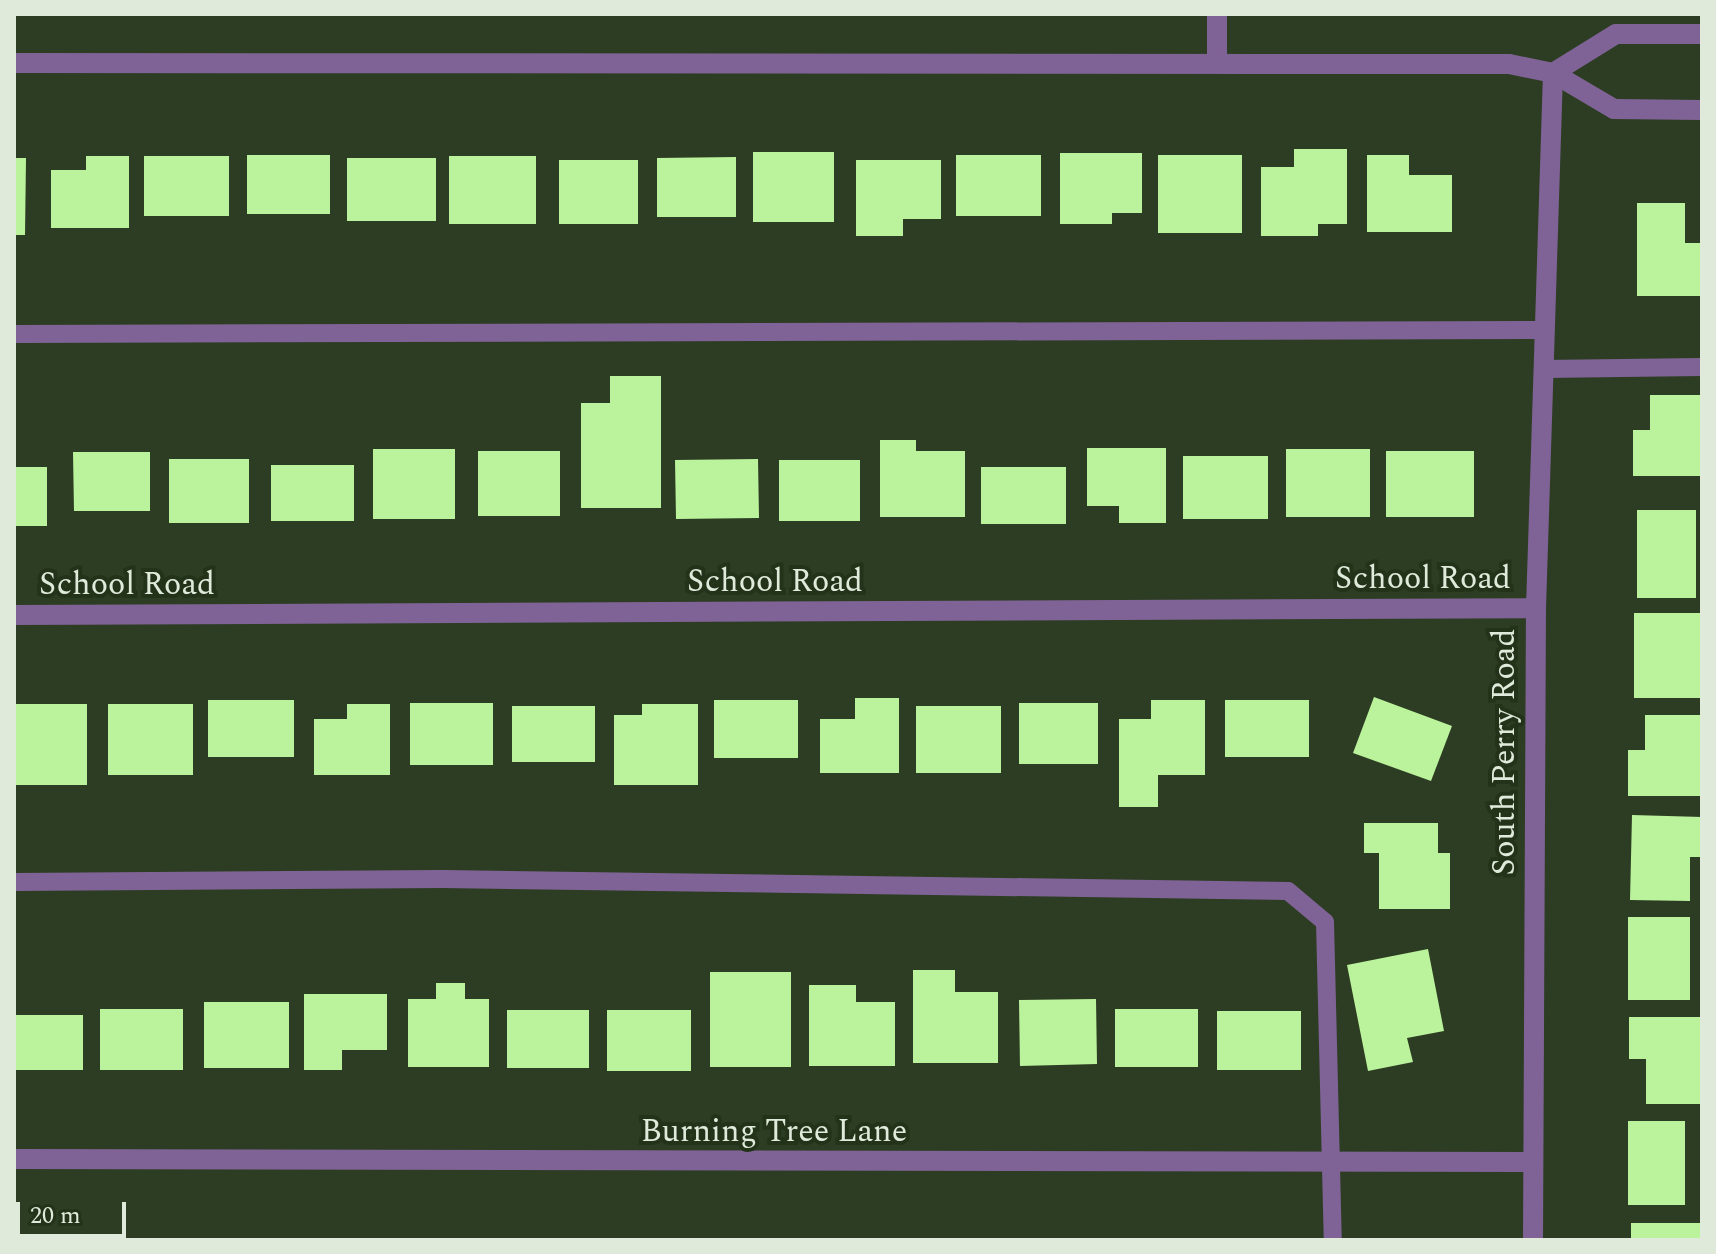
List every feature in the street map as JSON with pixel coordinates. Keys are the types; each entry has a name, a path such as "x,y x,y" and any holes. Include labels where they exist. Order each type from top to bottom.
{"street":[{"path":"1217,14 1217,61"},
{"path":"1553,73 1616,34 1702,34"},
{"path":"14,63 1217,61 1509,64 1553,73 1614,109 1702,110"},
{"name":"South Perry Road","path":"1533,1240 1536,608 1553,73"},
{"name":"School Road","path":"14,615 1536,608"},
{"name":"Burning Tree Lane","path":"14,1159 1335,1165 1533,1162"}],"lane":[{"path":"14,334 1544,330"},
{"path":"1543,369 1702,367"},
{"path":"14,882 443,879 1288,891 1325,922 1335,1165 1333,1240"}],"building":[{"path":"1294,149 1347,149 1347,224 1318,224 1318,236 1261,236 1261,167 1294,167"},
{"path":"753,152 834,152 834,222 753,222"},
{"path":"1060,153 1142,153 1142,213 1112,213 1112,224 1060,224"},
{"path":"247,155 330,155 330,214 247,214"},
{"path":"956,155 1041,155 1041,216 956,216"},
{"path":"1158,155 1242,155 1242,233 1158,233"},
{"path":"1367,155 1409,155 1409,175 1452,175 1452,232 1367,232"},
{"path":"86,156 129,156 129,228 51,228 51,170 86,170"},
{"path":"144,156 229,156 229,216 144,216"},
{"path":"449,156 536,156 536,224 449,224"},
{"path":"736,157 736,217 657,217 657,158"},
{"path":"14,158 26,158 25,235 14,235"},
{"path":"347,158 436,158 436,221 347,221"},
{"path":"559,160 638,160 638,224 559,224"},
{"path":"856,160 941,160 941,219 903,219 903,236 856,236"},
{"path":"1637,203 1685,203 1685,243 1702,243 1702,296 1637,296"},
{"path":"610,376 661,376 661,508 581,508 581,403 610,403"},
{"path":"1650,395 1702,395 1702,476 1633,476 1633,430 1650,430"},
{"path":"880,440 916,440 916,451 965,451 965,517 880,517"},
{"path":"1087,448 1166,448 1166,523 1119,523 1119,506 1087,506"},
{"path":"373,449 455,449 455,519 373,519"},
{"path":"1286,449 1370,449 1370,517 1286,517"},
{"path":"478,451 560,451 560,516 478,516"},
{"path":"1386,451 1474,451 1474,517 1386,517"},
{"path":"73,452 150,452 150,511 74,511"},
{"path":"1183,456 1268,456 1268,519 1183,519"},
{"path":"169,459 249,459 249,523 169,523"},
{"path":"758,459 759,518 676,519 675,460"},
{"path":"779,460 860,460 860,521 779,521"},
{"path":"271,465 354,465 354,521 271,521"},
{"path":"14,467 47,467 47,526 14,526"},
{"path":"981,467 1066,467 1066,524 981,524"},
{"path":"1637,510 1696,510 1696,598 1637,598"},
{"path":"1634,613 1702,613 1702,698 1634,698"},
{"path":"1374,697 1452,726 1431,781 1353,753"},
{"path":"855,698 899,698 899,773 820,773 820,719 855,719"},
{"path":"208,700 294,700 294,757 208,757"},
{"path":"714,700 798,700 798,758 714,758"},
{"path":"1151,700 1205,700 1205,775 1158,775 1158,807 1119,807 1119,719 1151,719"},
{"path":"1225,700 1309,700 1309,757 1225,757"},
{"path":"410,703 493,703 493,765 410,765"},
{"path":"1019,703 1098,703 1098,764 1019,764"},
{"path":"14,704 87,704 87,785 14,785"},
{"path":"108,704 193,704 193,775 108,775"},
{"path":"347,704 390,704 390,775 314,775 314,719 347,719"},
{"path":"642,704 698,704 698,785 614,785 614,715 642,715"},
{"path":"512,706 595,706 595,762 512,762"},
{"path":"916,706 1001,706 1001,773 916,773"},
{"path":"1645,715 1702,715 1702,796 1628,796 1628,750 1645,750"},
{"path":"1632,815 1702,817 1702,857 1690,857 1690,901 1630,900"},
{"path":"1364,823 1438,823 1438,853 1450,853 1450,909 1379,909 1379,853 1364,853"},
{"path":"1628,917 1690,917 1690,1000 1628,1000"},
{"path":"1428,949 1444,1031 1407,1038 1413,1062 1368,1071 1347,965"},
{"path":"913,970 955,970 955,992 998,992 998,1063 913,1063"},
{"path":"710,972 791,972 791,1067 710,1067"},
{"path":"436,983 465,983 465,999 489,999 489,1067 408,1067 408,999 436,999"},
{"path":"809,985 856,985 856,1002 895,1002 895,1066 809,1066"},
{"path":"304,994 387,994 387,1050 342,1050 342,1070 304,1070"},
{"path":"1096,999 1097,1064 1020,1066 1019,1000"},
{"path":"204,1002 289,1002 289,1068 204,1068"},
{"path":"100,1009 183,1009 183,1070 100,1070"},
{"path":"1115,1009 1198,1009 1198,1067 1115,1067"},
{"path":"507,1010 589,1010 589,1068 507,1068"},
{"path":"607,1010 691,1010 691,1071 607,1071"},
{"path":"1217,1011 1301,1011 1301,1070 1217,1070"},
{"path":"14,1015 83,1015 83,1070 14,1070"},
{"path":"1629,1017 1702,1017 1702,1104 1646,1104 1646,1059 1629,1059"},
{"path":"1628,1121 1685,1121 1685,1205 1628,1205"},
{"path":"1631,1223 1702,1223 1702,1240 1631,1240"}]}
